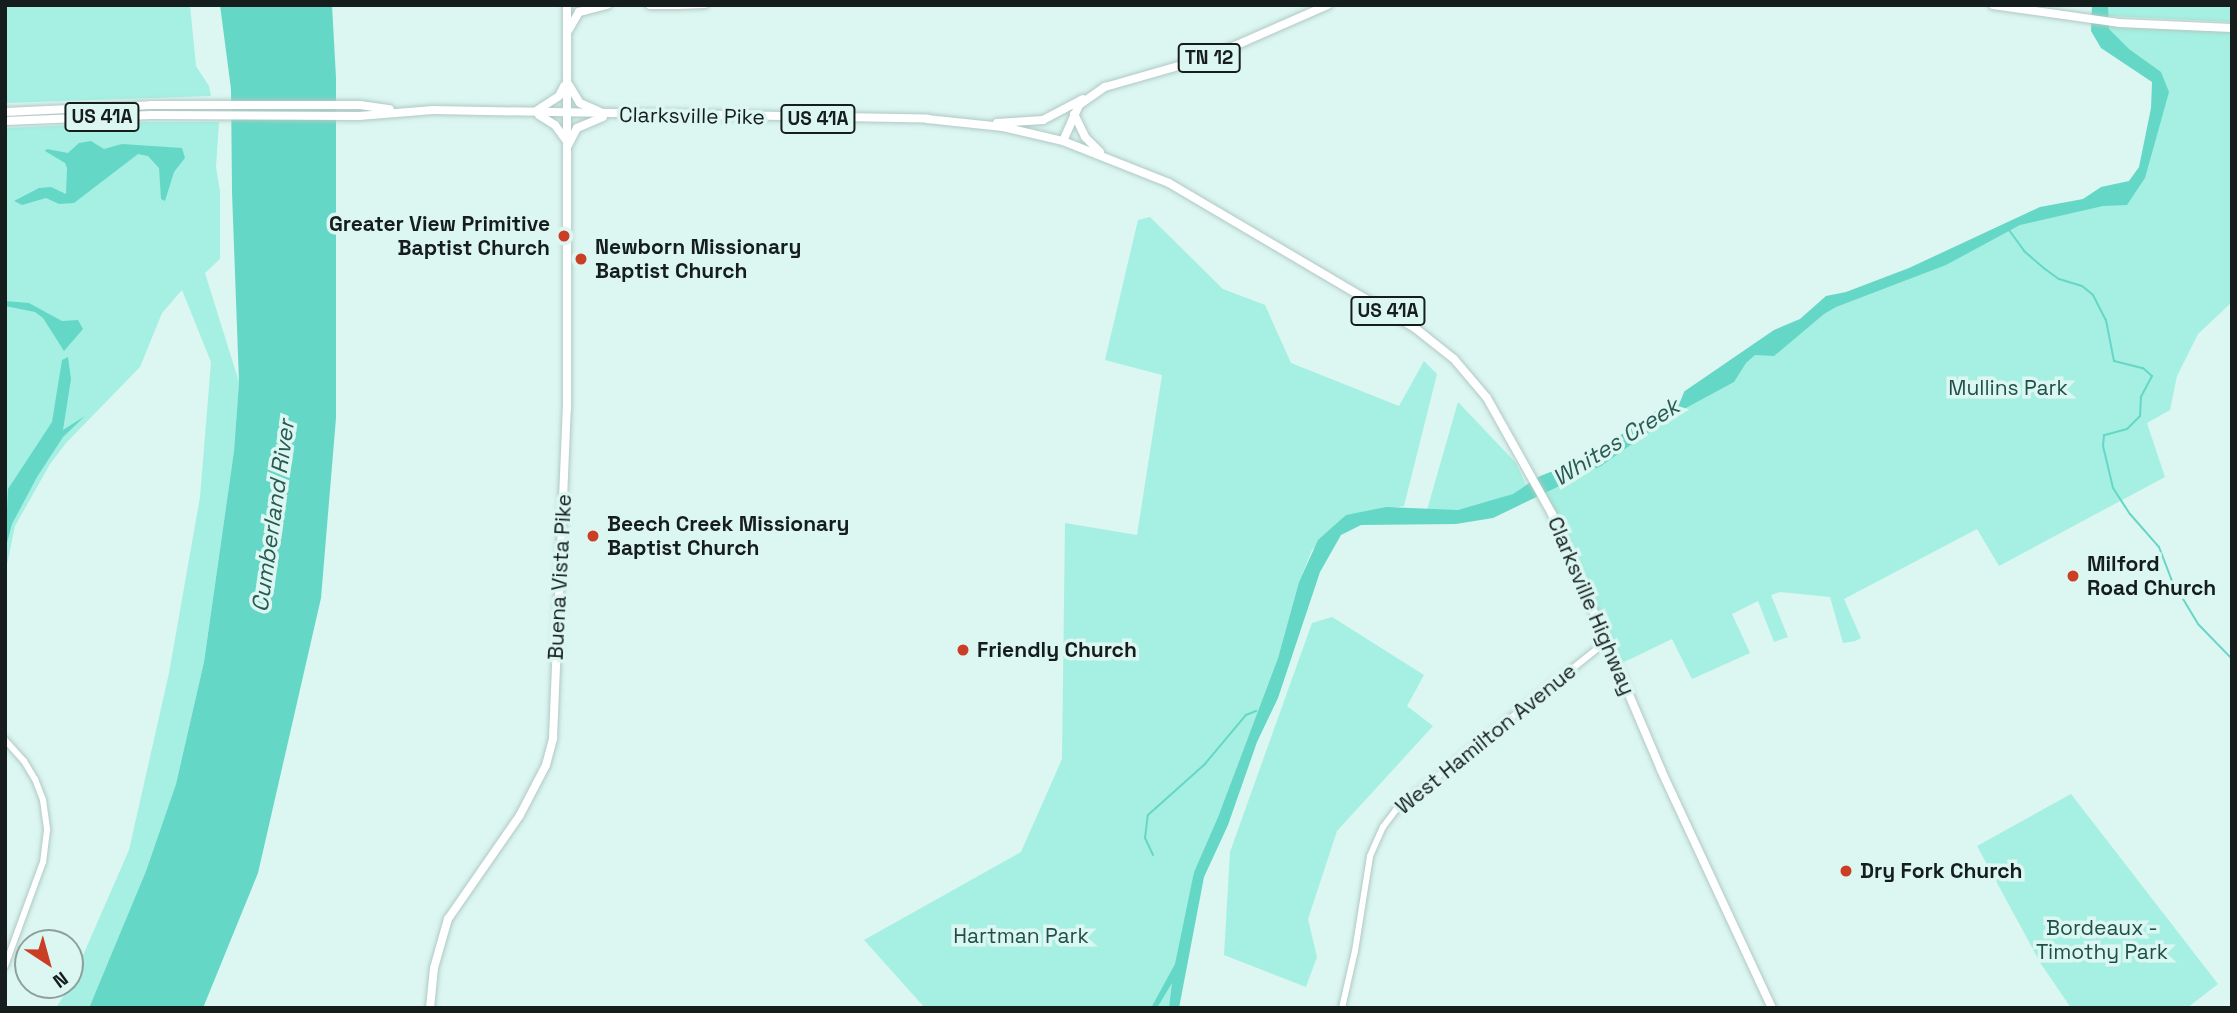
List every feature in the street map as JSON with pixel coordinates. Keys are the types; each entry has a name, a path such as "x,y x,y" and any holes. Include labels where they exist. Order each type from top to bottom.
{"main road":[{"name":"Buena Vista Pike","path":"430,1008 434,968 448,919 520,816 546,765 553,738 567,408 567,5"},
{"path":"566,38 579,12 607,5"},
{"path":"650,5 677,6"},
{"name":"TN 12","path":"1063,141 1074,114 1086,98 1105,87 1207,58 1328,5"},
{"path":"1993,5 2119,23 2232,27"},
{"path":"566,72 559,96 533,113 556,127 565,137 567,147"},
{"path":"566,72 569,89 580,103 594,110 613,114"},
{"path":"980,124 1043,120 1086,98"},
{"name":"Clarksville Pike","path":"5,112 199,104 360,105 402,111 926,119 980,124 1063,141"},
{"name":"Clarksville Pike","path":"5,121 199,115 359,116 402,111"},
{"path":"567,147 577,128 613,114"},
{"path":"1074,114 1085,137 1102,154"},
{"name":"Clarksville Highway","path":"1063,141 1102,154 1186,192 1426,336 1454,359 1485,394 1552,514 1661,770 1772,1008"}],"street":[{"path":"677,6 705,5"},
{"name":"West Hamilton Avenue","path":"1342,1008 1355,951 1370,856 1382,827 1396,810 1606,642"},
{"path":"5,740 24,761 35,779 45,809 47,830 43,862 5,966"}],"green space":[{"path":"5,5 190,5 196,66 209,86 211,96 5,103"},
{"path":"2108,5 2232,5 2232,22 2106,16"},
{"name":"Mullins Park","path":"2107,26 2232,32 2232,302 2198,334 2177,376 2170,410 2147,423 2165,477 1999,566 1977,529 1844,599 1861,638 1855,641 1843,643 1830,597 1780,592 1771,595 1788,637 1774,642 1758,601 1732,614 1750,653 1692,679 1672,639 1620,664 1541,490 1833,304 2015,225 2101,202 2141,177 2158,72 2115,44"},
{"path":"219,122 216,167 220,191 220,259 205,273 239,382 234,451 204,662 176,784 146,871 89,1008 56,1008 61,999 84,999 84,953 129,850 169,673 200,497 211,362 182,290 162,313 140,367 66,443 50,464 15,526 5,574 5,128"},
{"name":"Hartman Park","path":"1150,217 1223,289 1265,305 1291,363 1399,406 1424,361 1437,374 1404,506 1346,515 1312,550 1299,582 1278,658 1218,817 1194,872 1171,1008 925,1008 864,940 1021,852 1062,759 1065,523 1137,535 1162,375 1105,360 1138,220"},
{"path":"1458,402 1516,463 1526,485 1513,494 1487,504 1458,510 1427,510"},
{"path":"1332,617 1424,675 1407,706 1433,726 1337,831 1308,919 1317,957 1306,987 1224,955 1230,852 1312,623"},
{"name":"Bordeaux - Timothy Park","path":"2071,794 2218,984 2187,1008 2071,1008 2041,964 1977,846"}],"water":[{"name":"Cumberland River","path":"220,5 332,5 336,78 336,418 321,598 258,873 203,1008 89,1008 146,871 176,784 204,662 234,451 239,382 231,89"},
{"name":"Whites Creek","path":"2092,5 2108,5 2109,29 2129,49 2161,72 2169,92 2145,178 2127,205 2103,206 2020,225 1946,265 1836,307 1774,356 1755,355 1746,363 1734,382 1673,415 1601,466 1493,518 1456,524 1361,525 1341,535 1320,572 1278,698 1257,742 1228,825 1204,877 1179,1008 1169,1008 1172,983 1157,1008 1151,1008 1175,964 1194,872 1218,817 1278,658 1299,582 1318,540 1346,515 1386,507 1458,510 1513,494 1538,477 1590,456 1774,330 1800,319 1826,296 1846,292 1909,268 2040,207 2083,199 2101,187 2129,181 2139,167 2151,108 2152,82 2101,48 2091,31"},
{"path":"91,141 104,149 122,144 182,148 185,158 174,172 165,201 161,199 159,168 148,156 138,154 74,203 59,204 46,198 22,205 14,201 39,188 51,187 66,194 65,163 45,151 47,149 68,153 79,143"},
{"path":"5,301 29,303 62,321 78,320 83,329 64,351 43,318 35,312 5,306"},
{"path":"68,357 71,379 63,430 85,416 63,437 37,477 12,524 5,550 8,489 52,422 62,360"}],"waterway":[{"path":"2009,230 2024,251 2045,269 2059,279 2082,286 2093,295 2106,320 2114,361 2143,368 2152,376 2141,397 2140,416 2127,429 2104,435 2103,446 2113,488 2130,514 2159,547 2171,579 2198,624 2232,659"},
{"path":"1153,855 1145,838 1148,815 1204,765 1246,715 1256,711"}],"place":[{"name":"Greater View Primitive Baptist Church","path":"564,236"},
{"name":"Newborn Missionary Baptist Church","path":"581,259"},
{"name":"Beech Creek Missionary Baptist Church","path":"593,536"},
{"name":"Milford Road Church","path":"2073,576"},
{"name":"Friendly Church","path":"963,650"},
{"name":"Dry Fork Church","path":"1846,871"}]}
